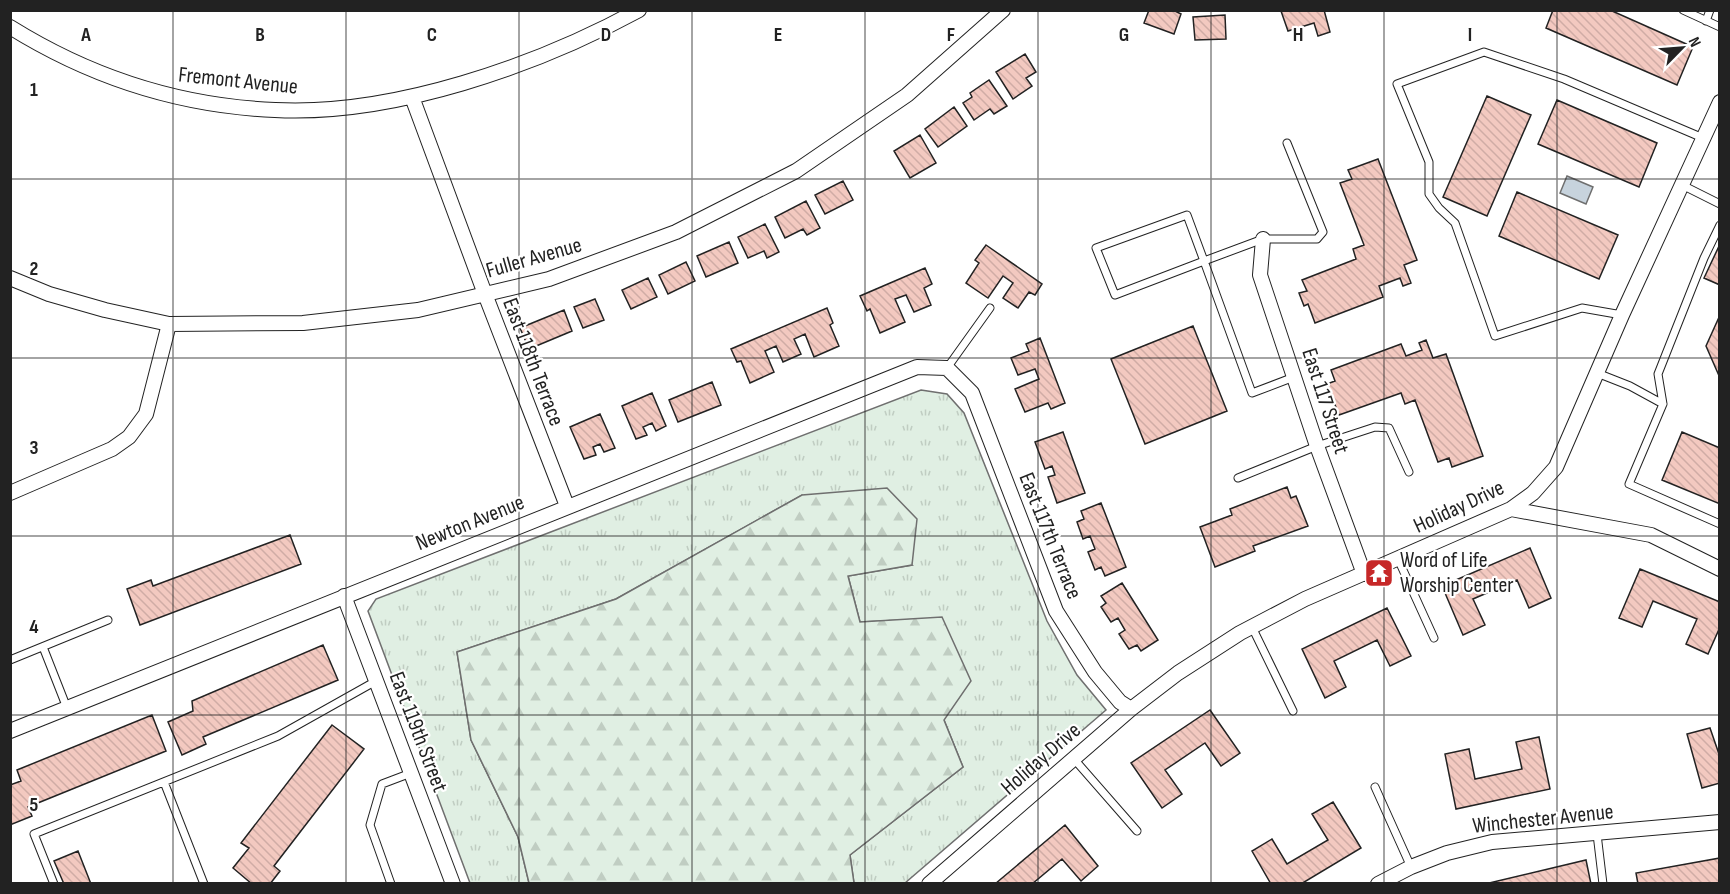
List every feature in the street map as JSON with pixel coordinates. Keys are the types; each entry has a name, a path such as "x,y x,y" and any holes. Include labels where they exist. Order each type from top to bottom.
{"street":[{"name":"Fremont Avenue","path":"10,27 48,51 115,80 194,102 276,111 349,108 412,97 510,68 601,31 639,10"},
{"name":"Fuller Avenue","path":"10,278 49,294 82,304 169,324 303,323 418,310 549,279 676,232 796,171 907,95 1003,10"},
{"name":"East 118th Terrace","path":"412,97 567,506"},
{"name":"Holiday Drive","path":"929,884 1131,709 1178,673 1252,627 1305,599 1510,509 1533,493 1556,467 1719,102"},
{"name":"East 117 Street","path":"1263,239 1260,275 1317,446 1364,574"},
{"path":"10,494 112,449 129,437 146,414 169,324"},
{"name":"Newton Avenue","path":"10,731 917,367 947,368"},
{"name":"East 117th Terrace","path":"947,368 972,393 1056,611 1095,672 1120,702 1131,709"},
{"path":"1510,509 1651,534 1719,569"},
{"name":"East 119th Street","path":"344,596 453,884"},
{"name":"Winchester Avenue","path":"1378,884 1395,879 1411,867 1447,853 1492,842 1719,822"}],"lane":[{"path":"1683,10 1719,27"},
{"path":"1706,21 1710,10"},
{"path":"1622,315 1582,308 1495,336 1455,223 1439,208 1430,194 1429,162 1397,84 1484,52 1564,79 1703,138"},
{"path":"1287,143 1323,232 1317,239 1263,239 1204,261 1114,295 1096,248 1187,215 1204,261 1252,393 1295,377"},
{"path":"1682,185 1719,204"},
{"path":"1719,225 1658,374 1663,404 1629,484 1719,524"},
{"path":"947,368 990,308"},
{"path":"1597,373 1630,386 1663,404"},
{"path":"1238,478 1317,446 1375,427 1389,428 1409,472"},
{"path":"1398,559 1434,638"},
{"path":"10,660 108,620"},
{"path":"1252,627 1293,711"},
{"path":"43,648 67,708"},
{"path":"54,884 34,834 278,736 376,681"},
{"path":"1074,759 1137,831"},
{"path":"391,884 370,825 382,784 411,773"},
{"path":"164,782 204,884"},
{"path":"1375,787 1411,867"},
{"path":"1597,834 1603,884"}],"green space":[{"path":"921,390 947,394 964,413 1047,621 1077,675 1106,710 905,883 854,883 850,855 963,767 944,720 942,618 860,622 848,576 912,565 802,495 616,599 457,652 471,740 518,837 529,883 470,883 368,611 376,599"},
{"path":"887,488 917,519 912,565 848,576 860,622 942,617 971,681 944,720 963,767 850,855 854,883 529,883 518,837 471,740 457,652 616,599 802,495"}],"shaded area":[{"path":"1567,176 1593,187 1586,204 1560,193"}],"building":[{"path":"1149,10 1173,10 1181,14 1174,34 1144,23"},
{"path":"1324,10 1330,32 1318,36 1314,23 1288,31 1281,11"},
{"path":"1553,10 1610,10 1693,47 1677,85 1546,28"},
{"path":"1225,15 1226,39 1195,40 1193,17"},
{"path":"1025,54 1036,72 1026,78 1032,86 1013,99 996,72"},
{"path":"989,80 1007,106 994,114 990,109 974,120 963,103 972,97 970,93"},
{"path":"1487,96 1531,115 1487,216 1443,197"},
{"path":"1557,100 1657,143 1639,187 1538,144"},
{"path":"954,107 967,126 938,147 925,129"},
{"path":"920,135 936,163 910,178 894,151"},
{"path":"1378,159 1417,260 1404,265 1411,283 1403,286 1400,278 1379,286 1383,297 1315,323 1308,304 1304,306 1299,293 1307,291 1302,280 1356,259 1353,249 1364,245 1340,183 1352,179 1348,170"},
{"path":"843,181 853,200 825,214 815,195"},
{"path":"1517,192 1618,235 1599,279 1499,236"},
{"path":"806,201 820,228 807,235 803,229 785,238 775,217"},
{"path":"765,224 779,252 767,258 764,251 748,258 738,237"},
{"path":"729,242 738,263 706,277 697,256"},
{"path":"1720,244 1720,285 1704,278"},
{"path":"986,245 1042,284 1035,295 1029,292 1018,308 1003,298 1013,283 1003,276 988,298 966,283 979,263 975,260"},
{"path":"686,262 695,281 668,294 659,275"},
{"path":"925,268 932,284 924,288 931,305 914,312 906,295 895,299 905,322 880,333 870,309 867,311 860,296"},
{"path":"648,278 657,297 631,309 622,290"},
{"path":"595,299 604,320 583,328 574,307"},
{"path":"827,308 833,323 830,325 839,346 814,357 805,334 794,339 801,354 783,362 776,346 765,351 774,372 750,383 741,361 737,362 731,349"},
{"path":"564,310 572,331 529,349 520,328"},
{"path":"1720,315 1720,378 1706,346"},
{"path":"1193,326 1227,411 1145,444 1111,359"},
{"path":"1040,338 1065,403 1051,409 1048,403 1025,412 1015,389 1039,379 1035,369 1018,375 1011,358 1029,351 1026,344"},
{"path":"1426,340 1433,358 1446,354 1483,456 1452,467 1449,458 1438,462 1415,400 1405,404 1401,393 1339,415 1327,384 1335,381 1331,370 1401,344 1406,356 1422,350 1419,343"},
{"path":"712,382 721,405 678,422 669,400"},
{"path":"652,393 666,426 656,431 652,423 643,427 647,435 636,439 622,406"},
{"path":"600,414 615,448 604,452 600,444 593,447 596,455 584,459 570,427"},
{"path":"1063,432 1085,493 1057,503 1048,477 1055,475 1052,466 1045,469 1035,442"},
{"path":"1682,432 1720,448 1720,504 1662,480"},
{"path":"1287,487 1291,498 1296,496 1308,526 1253,546 1255,551 1215,567 1200,527 1232,515 1230,509"},
{"path":"1101,503 1126,567 1105,576 1101,567 1095,570 1088,552 1095,549 1090,536 1083,539 1077,522 1084,519 1081,511"},
{"path":"290,535 301,564 140,625 127,589 151,580 153,586"},
{"path":"1530,548 1551,598 1529,608 1517,580 1473,599 1485,625 1463,635 1442,586"},
{"path":"1640,569 1720,602 1720,627 1708,654 1686,644 1697,619 1653,601 1642,627 1619,618"},
{"path":"1122,583 1158,640 1141,651 1137,645 1129,649 1119,634 1125,630 1118,618 1111,622 1101,607 1106,603 1101,596"},
{"path":"1387,608 1411,656 1390,666 1377,640 1334,661 1346,687 1325,698 1302,649"},
{"path":"323,645 338,680 203,737 206,744 182,755 168,722 193,711 192,701"},
{"path":"1210,710 1240,753 1221,766 1205,743 1165,770 1182,794 1162,808 1131,763"},
{"path":"152,715 166,751 28,807 32,816 10,825 10,785 21,781 17,770"},
{"path":"332,725 364,749 274,866 280,871 270,884 252,884 233,868 249,848 241,843"},
{"path":"1710,728 1720,757 1720,783 1702,788 1687,734"},
{"path":"1539,737 1550,789 1456,809 1445,754 1469,749 1475,779 1522,769 1516,742"},
{"path":"1333,802 1361,848 1301,884 1271,884 1252,851 1272,839 1287,864 1328,840 1312,814"},
{"path":"1065,825 1098,866 1081,881 1062,859 1032,884 995,884"},
{"path":"78,851 91,884 64,884 54,861"},
{"path":"1720,858 1720,884 1638,884 1636,873"},
{"path":"1586,860 1591,884 1485,884"}],"place":[{"name":"Word of Life Worship Center","path":"1379,573"}]}
